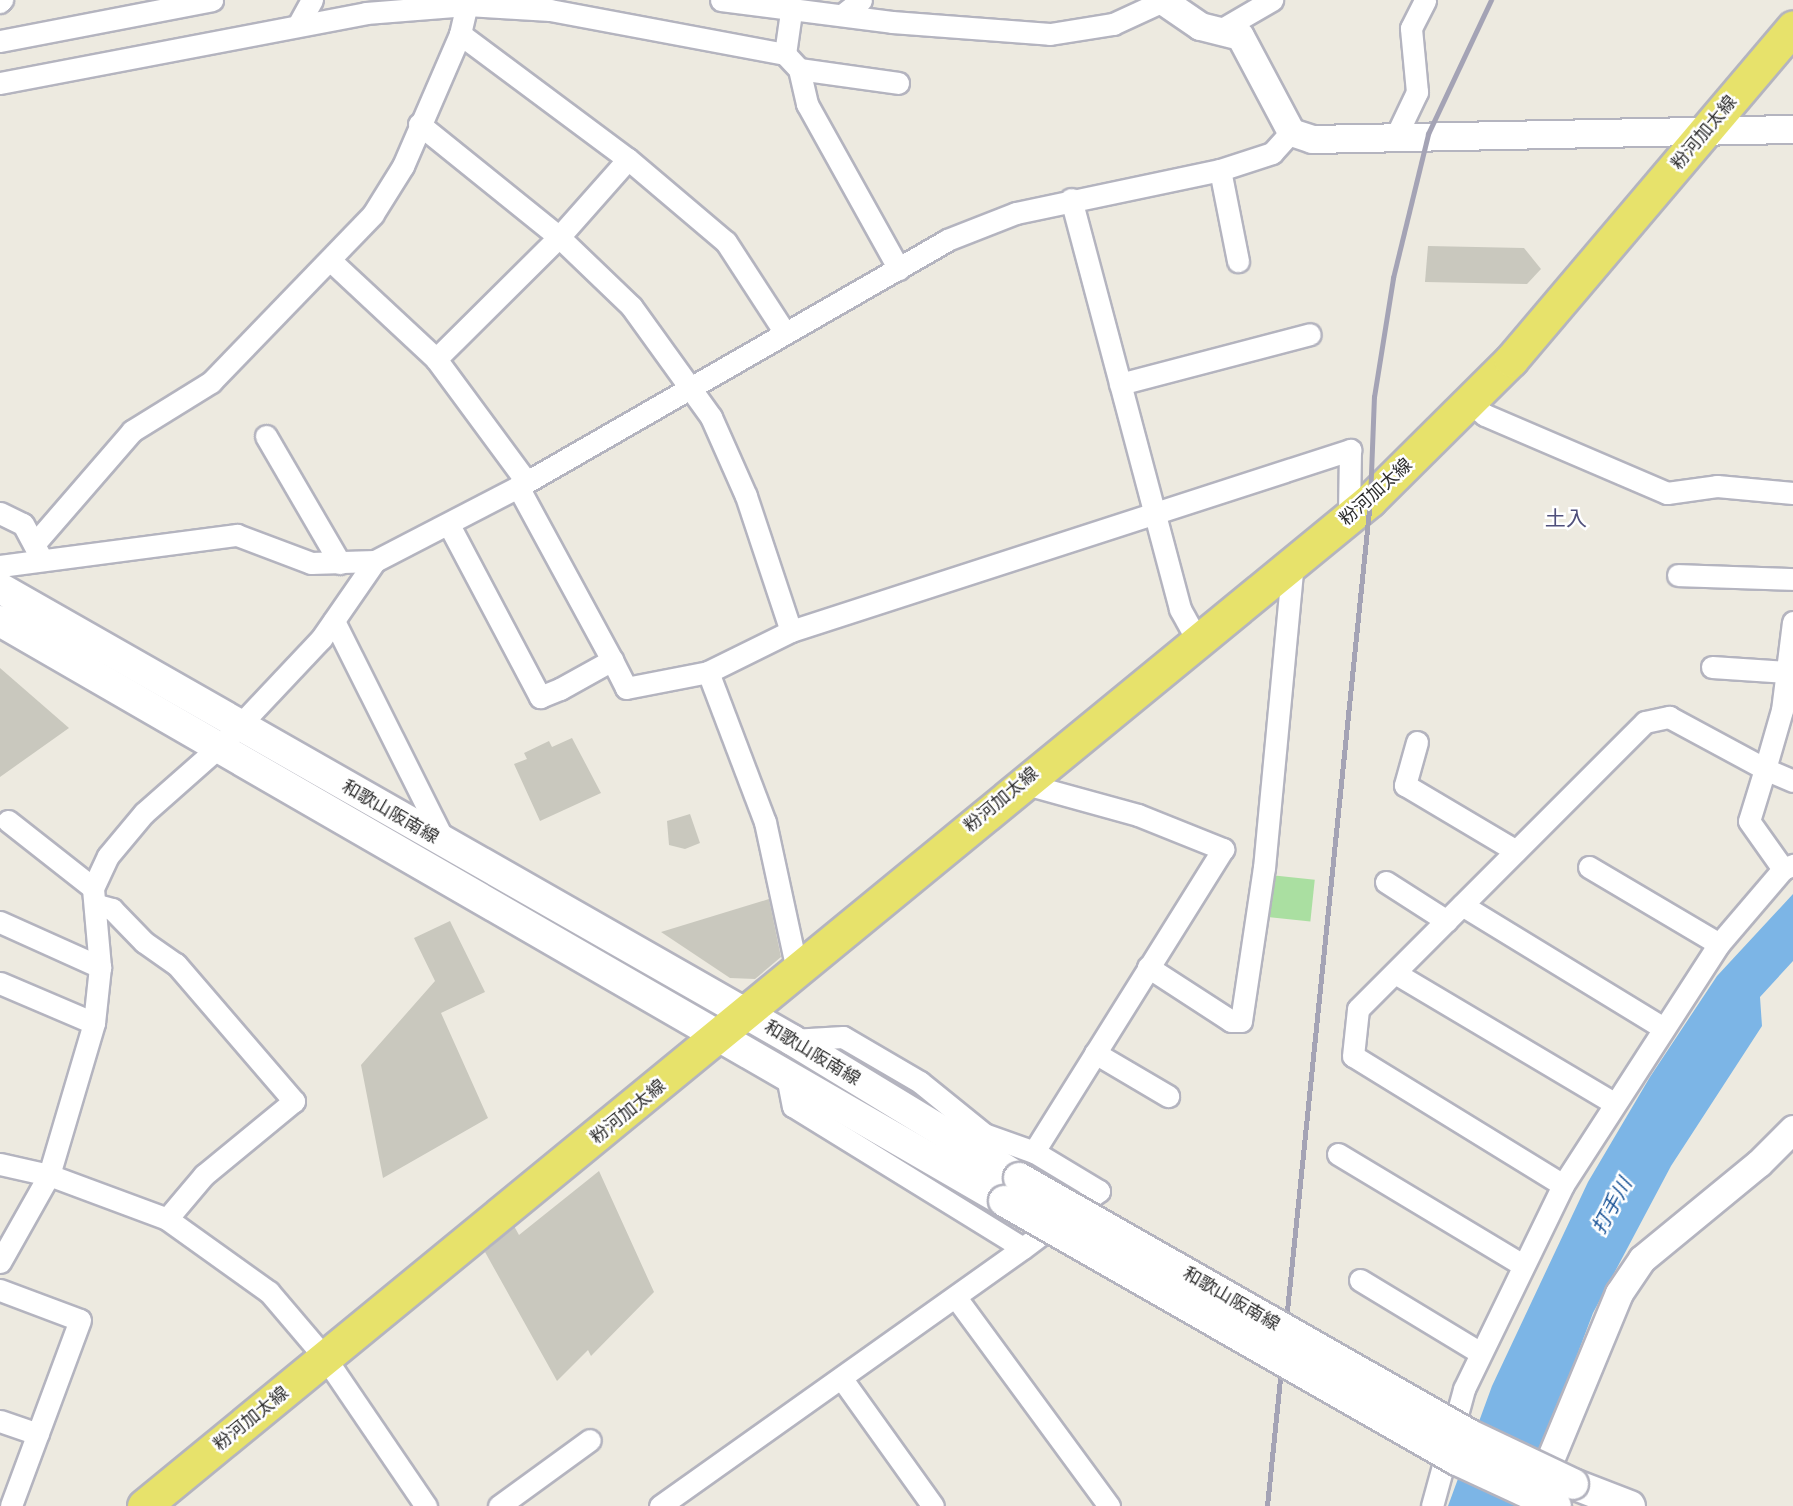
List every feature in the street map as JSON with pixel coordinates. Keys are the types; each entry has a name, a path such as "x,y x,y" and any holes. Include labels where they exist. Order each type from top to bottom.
{"main road":[{"name":"粉河加太線","path":"144,1506 721,1036 796,970 1022,783 1349,517 1471,403 1793,27"},
{"name":"和歌山阪南線","path":"0,588 229,735 721,1036 1012,1189"},
{"name":"和歌山阪南線","path":"0,621 445,843 747,1014 792,1040 1012,1189 1457,1460 1564,1495 1630,1506"}],"street":[{"path":"0,41 173,3 212,0"},
{"path":"298,25 312,0"},
{"path":"721,0 787,6 842,15 1050,34 1113,24 1172,3 1200,26 1222,29 1240,36 1253,54 1291,132 1312,139 1396,135 1793,129"},
{"path":"842,15 861,0"},
{"path":"1222,29 1272,0"},
{"path":"1396,135 1418,92 1412,28 1425,0"},
{"path":"38,550 132,431 210,382 373,214 403,166 419,124 460,34 467,2"},
{"path":"0,83 298,25 467,2 550,10 792,62 898,82"},
{"path":"787,6 792,62 807,104 899,269"},
{"path":"460,34 628,159 726,242 785,333"},
{"path":"419,124 559,237 631,306 711,417 746,496 791,631"},
{"path":"0,566 38,550 237,535 311,564 375,561 449,525 947,240 1016,213 1071,199 1220,170 1272,153 1291,132"},
{"path":"436,359 559,237 628,159"},
{"path":"1220,170 1239,261"},
{"path":"1071,199 1180,609 1198,641"},
{"path":"330,260 436,359 522,484 626,688 708,672 791,631 1350,450 1349,517"},
{"path":"1120,384 1310,334"},
{"path":"1471,403 1485,415 1667,493 1717,486 1793,493"},
{"path":"266,436 340,563"},
{"path":"0,513 23,524 38,550"},
{"path":"449,525 540,697 612,660"},
{"path":"0,1262 49,1174 94,1023 100,967 95,897 108,856 144,813 229,735 334,621 375,561"},
{"path":"1148,967 1231,1022 1240,1021 1264,868 1293,564"},
{"path":"1678,575 1793,579"},
{"path":"334,621 445,843"},
{"path":"1432,1506 1464,1389 1479,1352 1563,1185 1662,1027 1719,944 1788,867 1749,821 1765,769 1790,659 1793,622"},
{"path":"1712,667 1790,659"},
{"path":"708,672 765,822 796,970"},
{"path":"1563,1185 1353,1056 1358,1009 1645,722 1669,717 1765,769 1793,781"},
{"path":"1418,742 1405,785 1516,851"},
{"path":"1022,783 1138,815 1222,849 1034,1152"},
{"path":"8,821 95,897 112,909 144,942 176,964 294,1101 204,1175 167,1219"},
{"path":"1589,867 1719,944"},
{"path":"1386,882 1447,921"},
{"path":"1462,905 1662,1027"},
{"path":"0,922 100,967"},
{"path":"1395,972 1614,1103"},
{"path":"0,983 94,1023"},
{"path":"660,1506 957,1299 1099,1191 1034,1152 984,1134 920,1082 843,1037 792,1040"},
{"path":"1095,1053 1168,1096"},
{"path":"786,1071 793,1106 1023,1248"},
{"path":"1531,1506 1619,1293 1642,1258 1759,1163 1793,1129"},
{"path":"1338,1154 1523,1265"},
{"path":"0,1164 49,1174 167,1219 269,1292 326,1359 426,1506"},
{"path":"1360,1280 1479,1352"},
{"path":"0,1290 80,1320 11,1506"},
{"path":"957,1299 1109,1506"},
{"path":"842,1379 933,1506"},
{"path":"0,1421 38,1434"},
{"path":"499,1506 590,1440"}],"green space":[{"path":"1270,875 1315,880 1310,921 1266,917"}],"water":[{"name":"打手川","path":"1793,894 1793,961 1760,997 1762,1026 1671,1166 1593,1313 1520,1506 1448,1506 1492,1386 1588,1182 1650,1077 1717,976"}],"building":[{"path":"1428,246 1524,248 1541,269 1527,284 1425,282"},
{"path":"0,668 69,728 0,777"},
{"path":"572,738 601,793 540,821 514,764 527,759 524,753 549,741 552,747"},
{"path":"690,814 700,843 685,849 669,845 667,821"},
{"path":"769,899 781,957 755,979 730,978 661,932"},
{"path":"450,921 485,992 441,1013 488,1118 383,1178 361,1065 435,981 414,938"},
{"path":"599,1171 654,1292 591,1356 588,1350 557,1381 485,1252 514,1226 519,1235"}],"railway":[{"path":"1267,1506 1370,500 1374,397 1393,278 1428,134 1491,0"}],"district":[{"name":"土入","path":"1566,519"}]}
